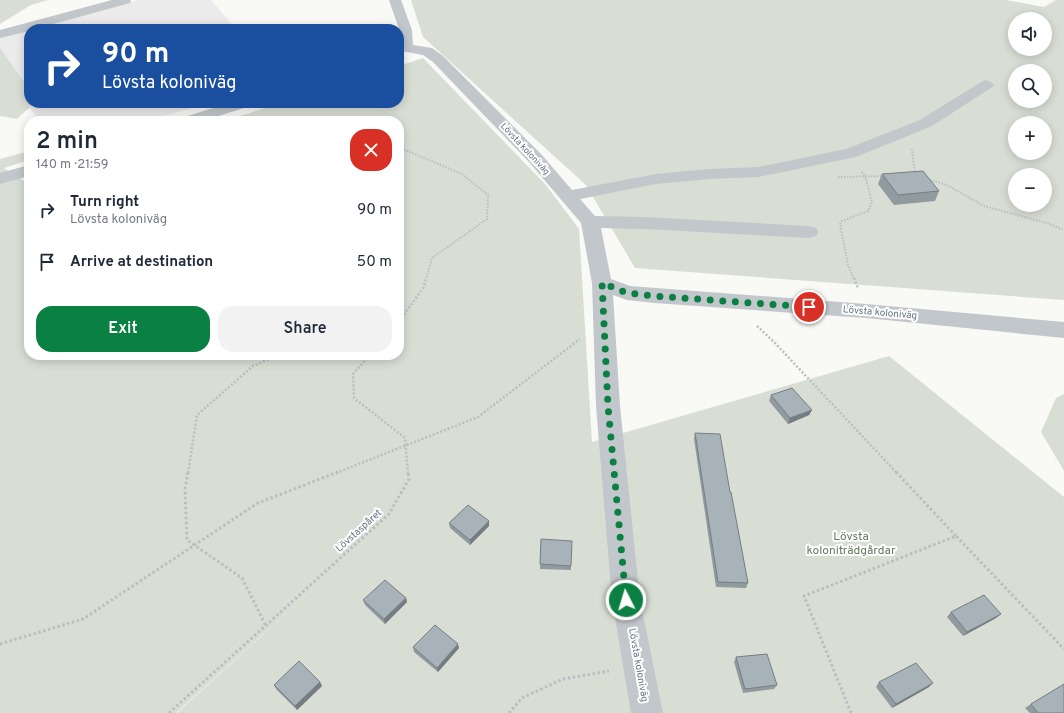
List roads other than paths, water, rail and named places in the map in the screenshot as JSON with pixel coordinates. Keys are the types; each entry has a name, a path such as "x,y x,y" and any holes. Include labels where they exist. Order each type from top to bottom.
{"street":[{"path":"40,24 96,10 125,0"},
{"path":"395,0 403,24"},
{"path":"404,26 407,41 404,46"},
{"path":"0,34 24,28"},
{"name":"Lövsta koloniväg","path":"404,50 427,51 438,59 535,158 590,222 602,283 608,406 626,600 647,713"},
{"path":"568,196 656,180 709,174 758,172 850,153 926,123 986,85"},
{"path":"204,116 229,108"},
{"path":"0,179 24,172"},
{"path":"590,222 645,222 809,232"},
{"name":"Lövsta koloniväg","path":"602,283 627,293 654,296 726,295 866,311 1064,330"},
{"path":"1003,324 1024,315"}],"park label":[{"name":"Lövsta koloniträdgårdar","path":"851,544"}]}
